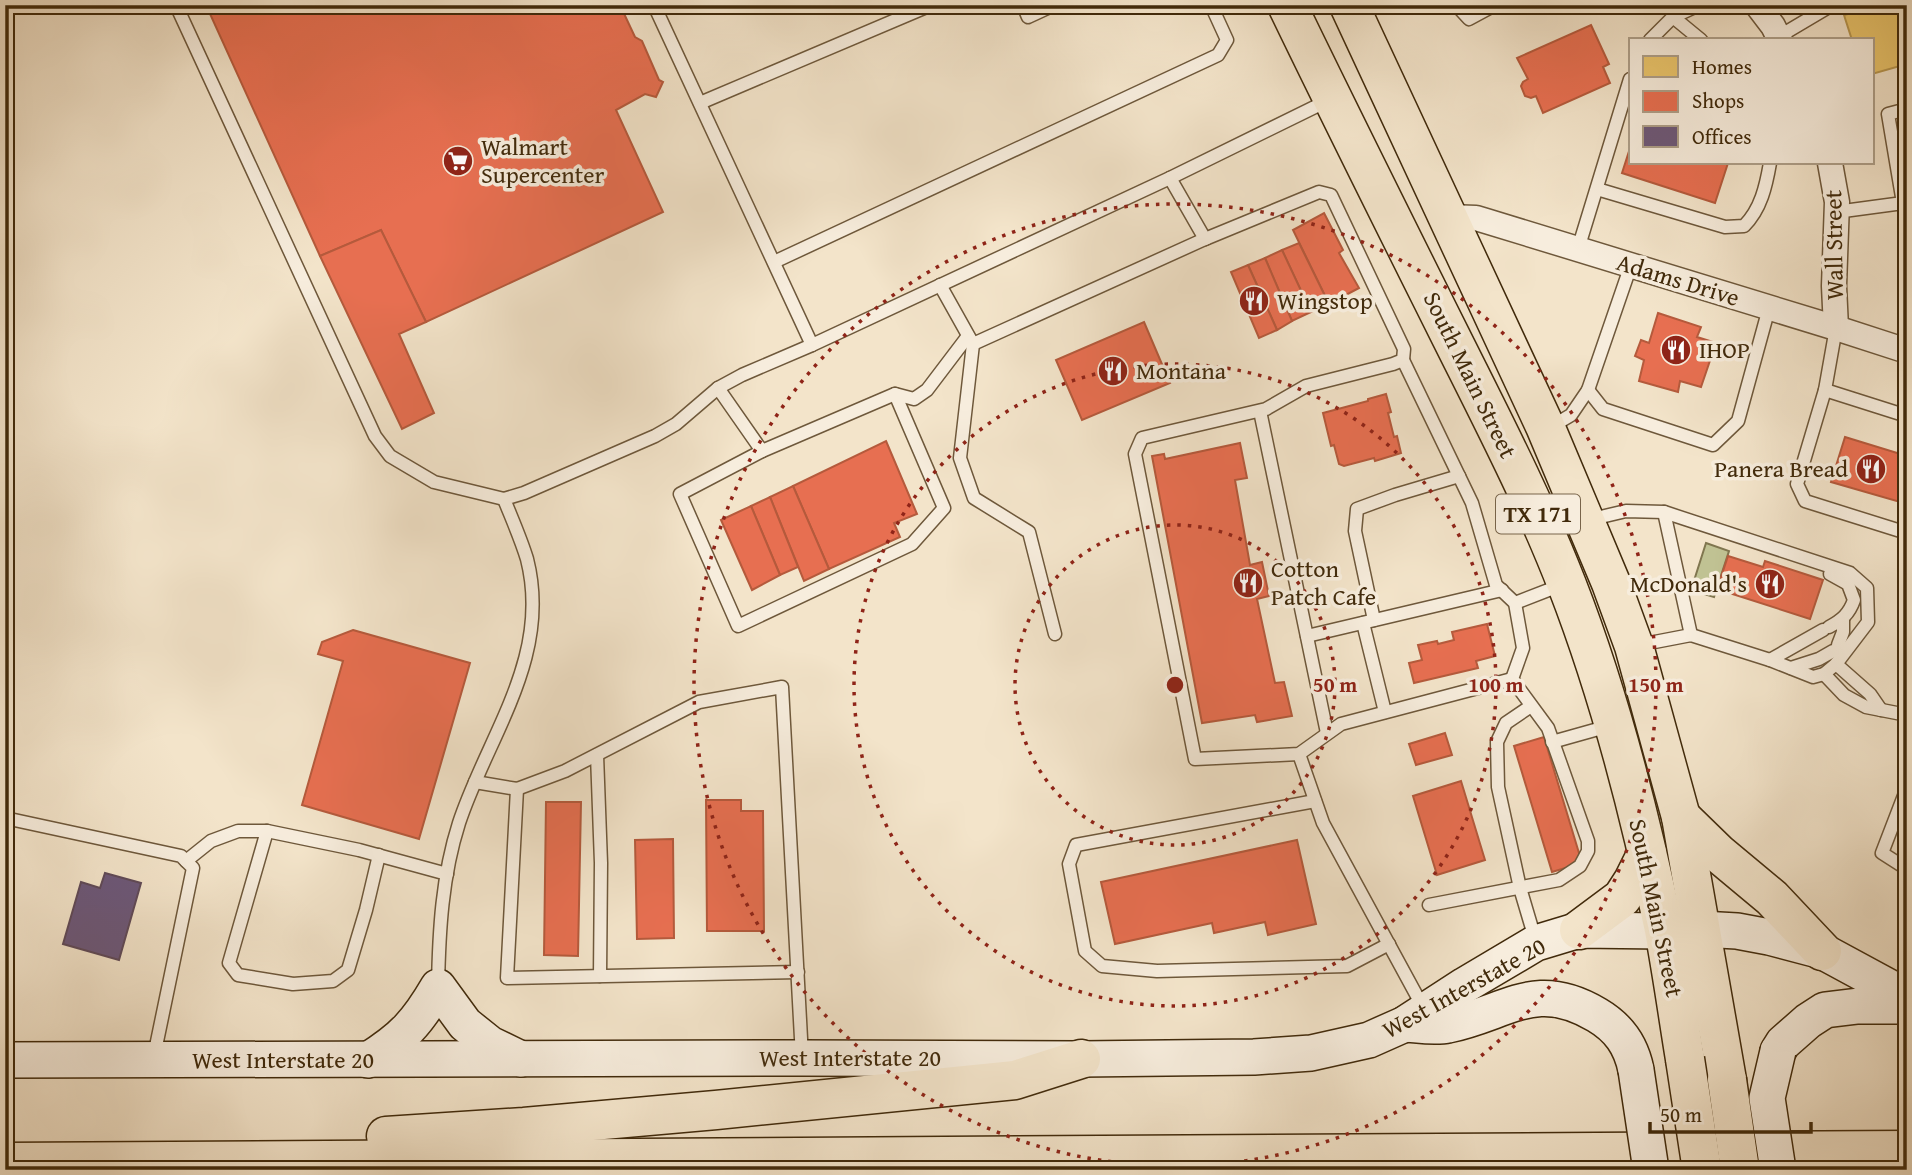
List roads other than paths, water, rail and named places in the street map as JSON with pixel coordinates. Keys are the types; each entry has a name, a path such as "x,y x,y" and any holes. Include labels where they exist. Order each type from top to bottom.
{"main road":[{"name":"South Main Street","path":"1287,5 1538,515 1592,654 1614,725 1664,931 1702,1170"},
{"path":"1298,5 1321,42 1403,201 1421,210 1448,217"},
{"name":"South Main Street","path":"1349,5 1547,429 1634,646 1681,817 1741,1170"},
{"path":"1681,817 1718,853 1772,898 1822,951"},
{"path":"1579,930 1622,898 1647,853"},
{"name":"West Interstate 20","path":"5,1060 1082,1059 1254,1057 1311,1053 1369,1040 1416,1018 1536,943 1579,930 1701,929 1769,936 1822,951 1907,997"},
{"path":"368,1060 411,1028 438,987 466,1024 491,1044 521,1059"},
{"path":"1416,1018 1446,1026 1522,1001 1552,998 1576,1004 1612,1025 1626,1041 1636,1070 1651,1170"},
{"path":"1778,1170 1767,1098 1778,1051 1783,1043 1825,1010 1858,1006 1907,1006"},
{"path":"169,1161 218,1141 398,1136 729,1109 1015,1080 1082,1059"},
{"path":"5,1162 1907,1150"}],"street":[{"path":"1757,5 1779,38"},
{"name":"Wall Street","path":"1830,164 1837,202 1834,286 1836,328"},
{"name":"Adams Drive","path":"1448,217 1476,218 1907,351"}],"lane":[{"path":"176,5 375,436 390,456 434,482 504,499 524,494 655,436 676,424 718,388 741,375 812,345 1170,178 1332,99"},
{"path":"654,5 812,345"},
{"path":"700,103 931,5"},
{"path":"1023,5 1028,17 1054,5"},
{"path":"774,262 1218,55 1227,40 1211,5"},
{"path":"1456,5 1469,19 1496,5"},
{"path":"1652,38 1673,17 1699,5"},
{"path":"1779,38 1832,5"},
{"path":"1673,17 1698,38"},
{"path":"1578,249 1629,82"},
{"path":"1907,109 1888,114 1907,223"},
{"path":"1598,189 1725,227 1744,226 1754,216 1767,183 1770,164"},
{"path":"1170,178 1205,239 1207,238"},
{"path":"895,394 944,508 912,544 738,626 680,494 762,451 895,394 914,399 927,390 971,340 1319,192 1331,195 1404,349 1403,360 1472,503 1496,585 1516,603 1523,648 1512,679"},
{"path":"1836,212 1905,202"},
{"path":"1547,429 1570,415 1588,390 1631,265"},
{"path":"940,285 971,340 960,458 974,498 1029,532 1055,634"},
{"path":"1588,390 1603,409 1713,445 1738,421 1769,308"},
{"path":"1836,328 1825,390 1797,484 1805,501 1907,533"},
{"path":"1403,360 1306,386 1260,411 1142,438 1135,454 1195,759 1299,754 1341,724 1512,679"},
{"path":"718,388 762,451"},
{"path":"1825,390 1907,416"},
{"path":"1260,411 1327,733"},
{"path":"1385,712 1355,531 1357,509 1459,476"},
{"path":"438,987 440,926 447,874 459,822 520,681 530,641 531,586 527,560 504,499"},
{"path":"1584,521 1626,511 1664,512 1850,573 1867,588 1868,622 1836,653 1791,668"},
{"path":"1664,512 1691,635"},
{"path":"1689,520 1702,533 1814,568 1848,584 1854,600 1851,610 1843,619 1770,660"},
{"path":"1516,603 1566,583"},
{"path":"1307,636 1503,590"},
{"path":"1634,646 1691,635 1813,677 1824,674 1836,653 1843,632 1843,619"},
{"path":"1836,653 1881,710"},
{"path":"1824,674 1844,695 1866,707 1907,715"},
{"path":"1429,905 1559,880 1580,866 1588,851 1588,841 1548,728 1512,679"},
{"path":"475,782 517,789 565,771 699,702 782,687 802,1058"},
{"path":"1531,706 1506,723 1497,742 1498,787 1520,888 1536,943"},
{"path":"1552,742 1614,725"},
{"path":"1299,754 1323,822 1389,944 1416,1018"},
{"path":"597,755 601,863 600,976"},
{"path":"1907,788 1882,853 1907,869"},
{"path":"517,789 507,978 798,972"},
{"path":"1315,801 1076,845 1069,864 1085,951 1102,966 1157,971 1347,966 1389,944"},
{"path":"5,818 181,856 192,869 154,1060"},
{"path":"186,862 211,841 238,831 267,831 379,855 447,874"},
{"path":"267,831 229,963 238,975 293,984 333,981 348,970 379,855"}],"place":[{"name":"Walmart Supercenter","path":"458,161"},
{"name":"Wingstop","path":"1254,301"},
{"name":"IHOP","path":"1676,350"},
{"name":"Montana","path":"1113,371"},
{"name":"Panera Bread","path":"1871,469"},
{"name":"Cotton Patch Cafe","path":"1248,583"},
{"name":"McDonald's","path":"1770,584"}]}
